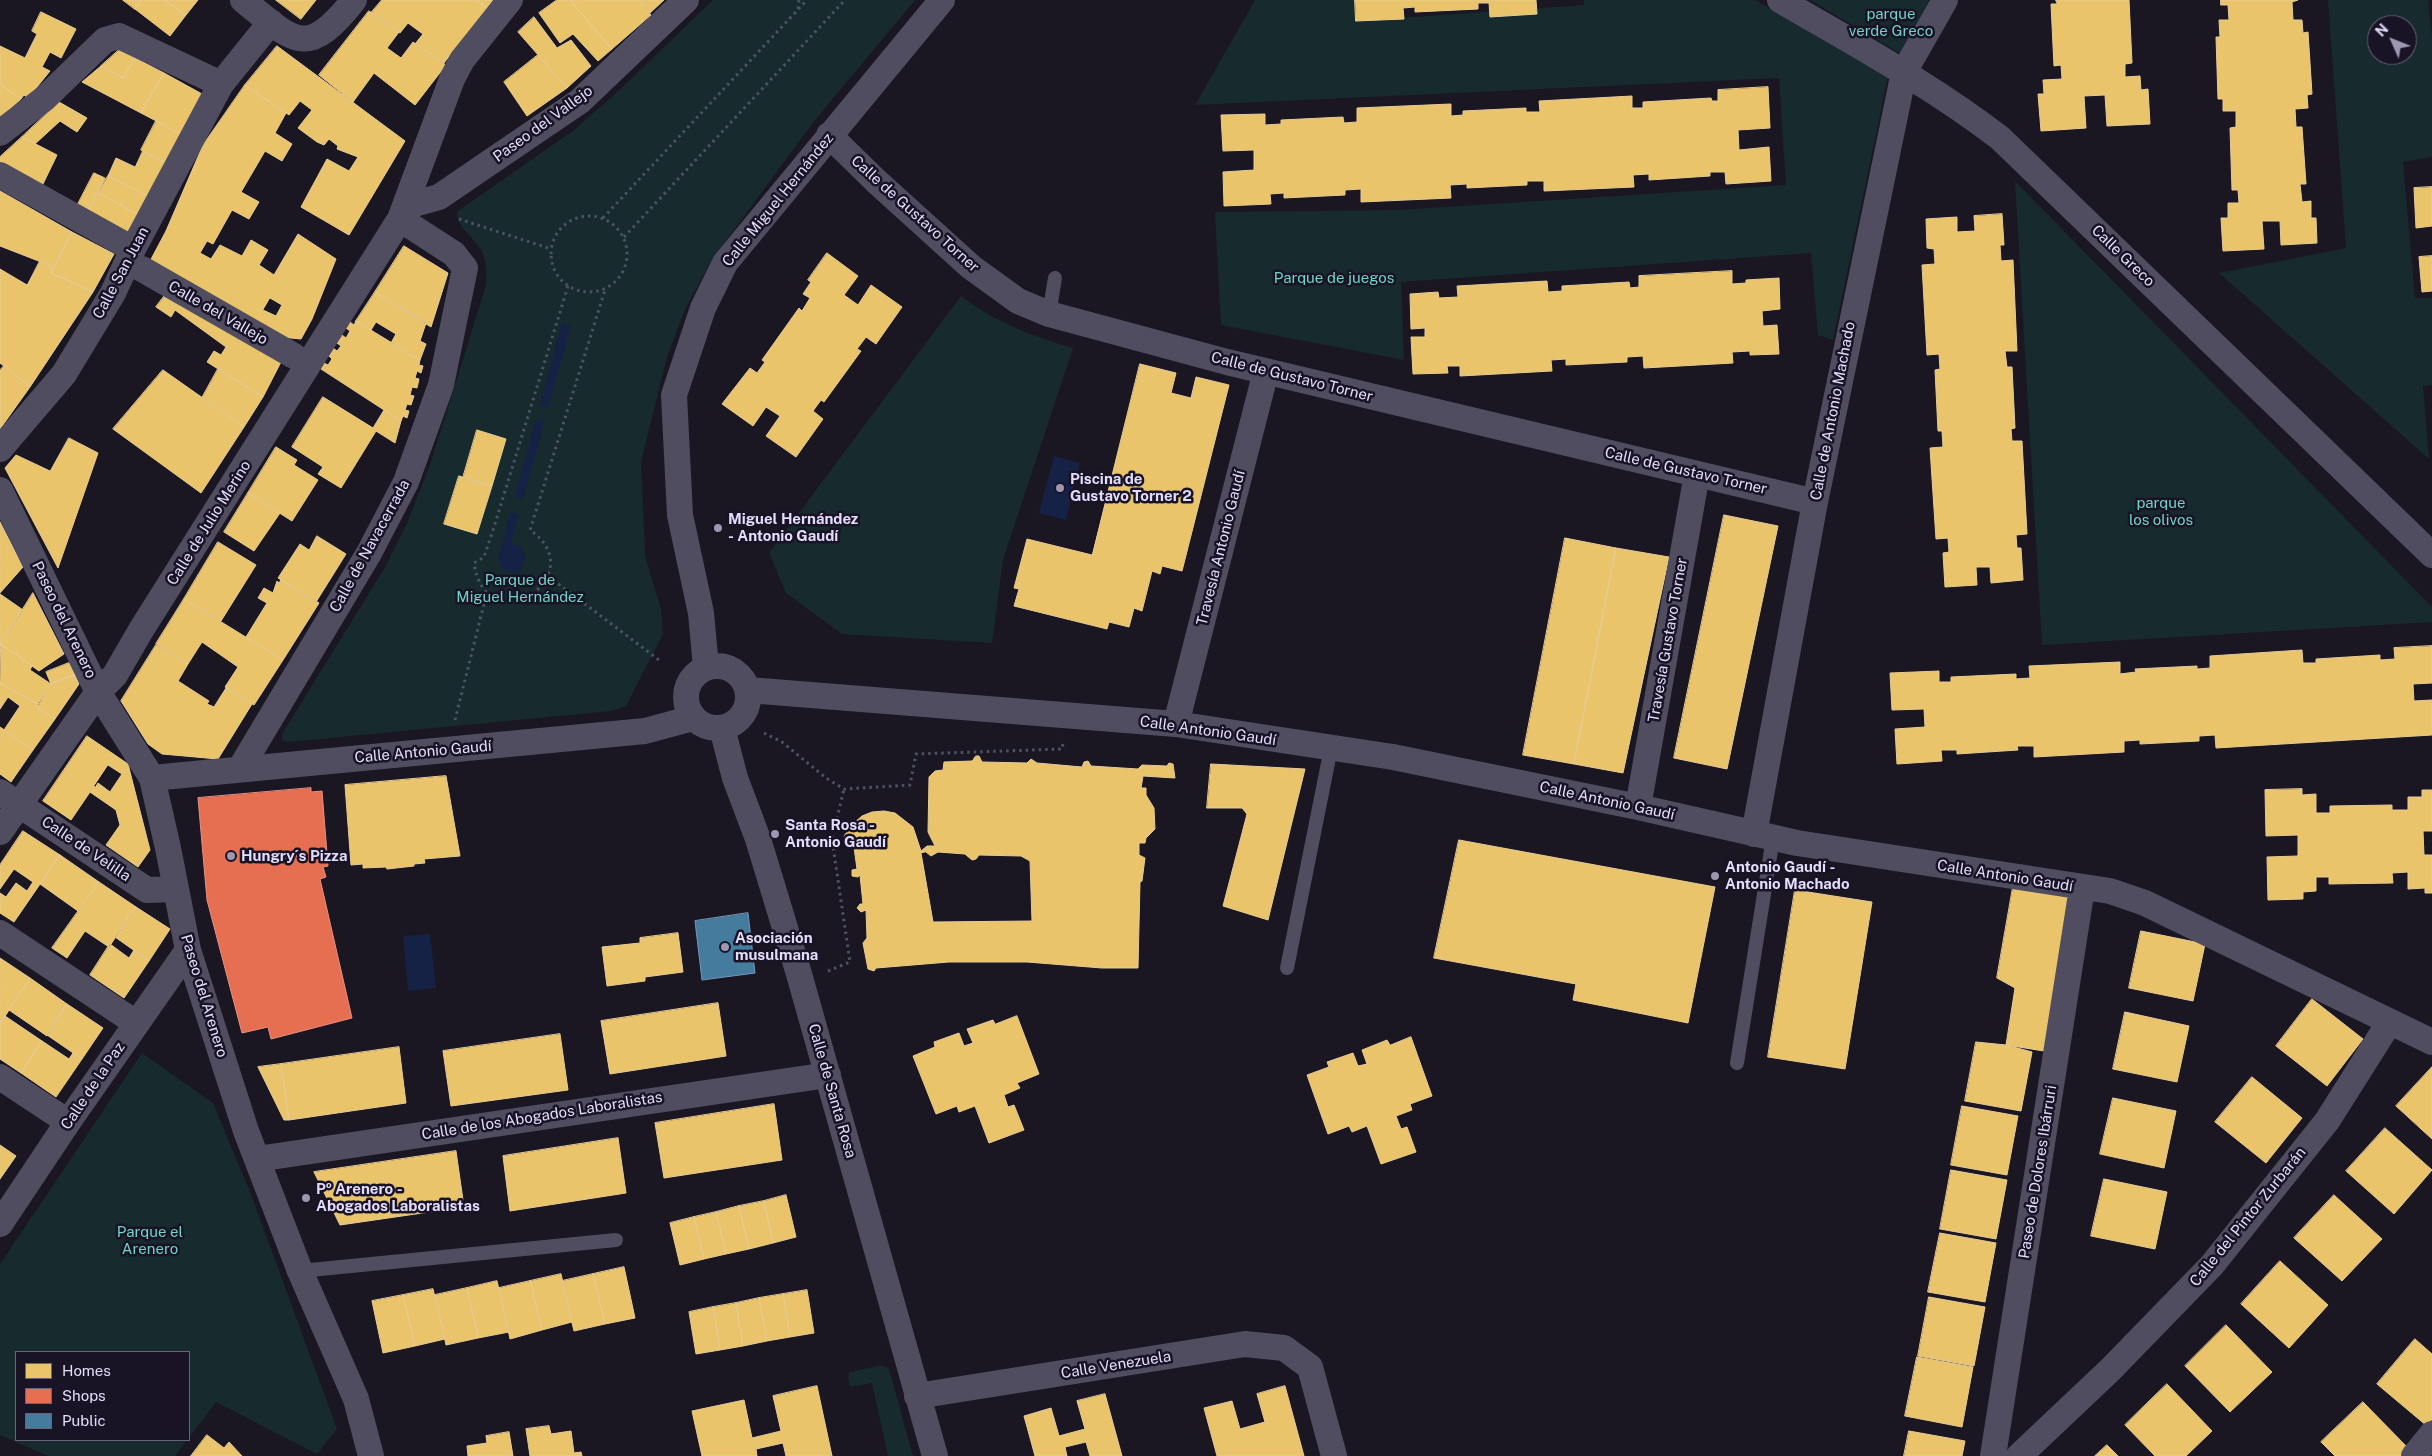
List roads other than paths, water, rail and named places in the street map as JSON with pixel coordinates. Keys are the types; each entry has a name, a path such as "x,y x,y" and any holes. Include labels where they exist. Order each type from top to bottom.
{"street":[{"path":"243,0 290,37 307,40 320,35 335,23 354,0"},
{"name":"Calle de Julio Merino","path":"0,832 10,799 98,692 115,675 141,630 404,212 452,79 462,60 510,0"},
{"name":"Paseo del Vallejo","path":"404,212 440,197 580,101 686,0"},
{"name":"Calle Miguel Hernández","path":"706,667 700,613 680,515 674,395 703,308 725,263 942,0"},
{"name":"Calle Greco","path":"1780,0 1904,72 1961,108 2000,138 2432,556"},
{"name":"Calle de Antonio Machado","path":"1763,836 1815,502 1904,72 1946,0"},
{"name":"Calle San Juan","path":"0,449 64,374 113,293 137,259 221,84 271,22"},
{"path":"0,133 45,98 105,40 119,36 221,84"},
{"name":"Calle de Gustavo Torner","path":"829,135 876,181 971,267 1018,300 1049,314 1266,372 1815,502"},
{"name":"Calle del Vallejo","path":"0,175 294,356"},
{"name":"Calle de Navacerrada","path":"240,769 369,553 406,482 441,385 465,268 454,254 404,212"},
{"name":"Travesía Antonio Gaudí","path":"1176,724 1266,372"},
{"name":"Travesía Gustavo Torner","path":"1638,807 1697,474"},
{"name":"Paseo del Arenero","path":"0,490 98,692 152,778 188,950 246,1131 300,1271 356,1399 371,1456"},
{"path":"721,666 733,670 743,679 748,690 748,705 738,720 722,728 707,727 693,718 686,703 685,692 696,673 706,667 721,666"},
{"name":"Calle Antonio Gaudí","path":"748,690 1176,724 1393,757 1638,807 1763,836 2110,891 2145,903 2389,1023 2432,1042"},
{"name":"Calle Antonio Gaudí","path":"152,778 645,731 693,718"},
{"name":"Calle de Santa Rosa","path":"722,728 735,778 758,839 828,1075 935,1456"},
{"name":"Calle de Velilla","path":"10,799 147,890 176,890"},
{"name":"Paseo de Dolores Ibárruri","path":"1993,1456 2082,888"},
{"path":"0,933 136,1023"},
{"name":"Calle de la Paz","path":"1,1222 188,950"},
{"name":"Calle del Pintor Zurbarán","path":"2018,1456 2110,1370 2212,1265 2327,1121 2389,1023"},
{"name":"Calle de los Abogados Laboralistas","path":"258,1159 828,1075"},
{"path":"0,1077 68,1122"},
{"name":"Calle Venezuela","path":"918,1396 1245,1344 1284,1348 1310,1367 1334,1456"},
{"path":"2414,1456 2432,1434"}],"lane":[{"path":"1049,314 1055,278"},
{"path":"1287,968 1330,748"},
{"path":"1737,1063 1763,836"},
{"path":"300,1271 616,1240"}],"water":[{"path":"562,323 571,326 548,407 540,405"},
{"path":"536,419 545,421 523,499 515,497"},
{"name":"Piscina de Gustavo Torner 2","path":"1054,456 1080,463 1066,520 1039,513"},
{"path":"510,513 519,515 511,544 520,546 526,558 521,570 512,573 502,569 498,560"},
{"path":"430,934 436,988 408,991 403,936"}],"place":[{"name":"Piscina de Gustavo Torner 2","path":"1060,488"},
{"name":"Miguel Hernández - Antonio Gaudí","path":"718,528"},
{"name":"Santa Rosa - Antonio Gaudí","path":"775,834"},
{"name":"Hungry´s Pizza","path":"231,856"},
{"name":"Antonio Gaudí - Antonio Machado","path":"1715,876"},
{"name":"Asociación musulmana","path":"725,947"},
{"name":"Pº Arenero - Abogados Laboralistas","path":"306,1198"}],"park label":[{"name":"parque verde Greco","path":"1891,22"},
{"name":"Parque de juegos","path":"1334,278"},
{"name":"parque los olivos","path":"2161,512"},
{"name":"Parque de Miguel Hernández","path":"520,588"},
{"name":"Parque el Arenero","path":"150,1240"}]}
